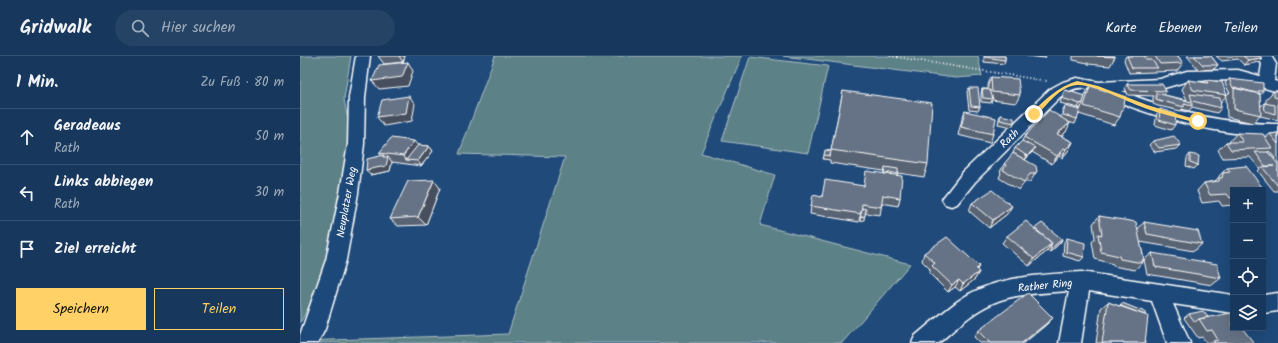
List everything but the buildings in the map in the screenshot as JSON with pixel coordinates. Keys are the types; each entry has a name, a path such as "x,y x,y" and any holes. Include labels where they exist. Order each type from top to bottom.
{"street":[{"name":"Neuplatzer Weg","path":"307,343 314,330 336,260 349,193 356,144 357,97 362,56"},
{"path":"1096,87 1161,84 1187,76 1205,75 1238,75 1272,85 1266,60"},
{"path":"1077,83 1096,87 1145,106 1198,121 1239,129 1278,130"},
{"name":"Rath","path":"951,199 969,177 1055,93 1065,87 1077,83"},
{"path":"1070,343 1081,281"},
{"name":"Rather Ring","path":"923,343 966,307 990,294 1030,284 1081,281 1230,304"},
{"path":"1160,293 1174,335 1179,343"},
{"path":"1266,304 1278,302"}],"path":[{"path":"890,56 1061,83 1077,83"}],"green space":[{"path":"300,56 351,56 344,99 352,142 336,257 300,323"},
{"path":"495,56 742,56 701,153 775,175 760,225 910,264 842,343 300,343 300,341 508,334 565,157 459,154"},
{"path":"783,56 978,56 982,76 956,78"},
{"path":"750,57 828,66 808,153 722,141"}],"route":[{"path":"1034,114 1055,93 1065,87 1077,83 1096,87 1118,97 1145,106 1198,121"}]}
